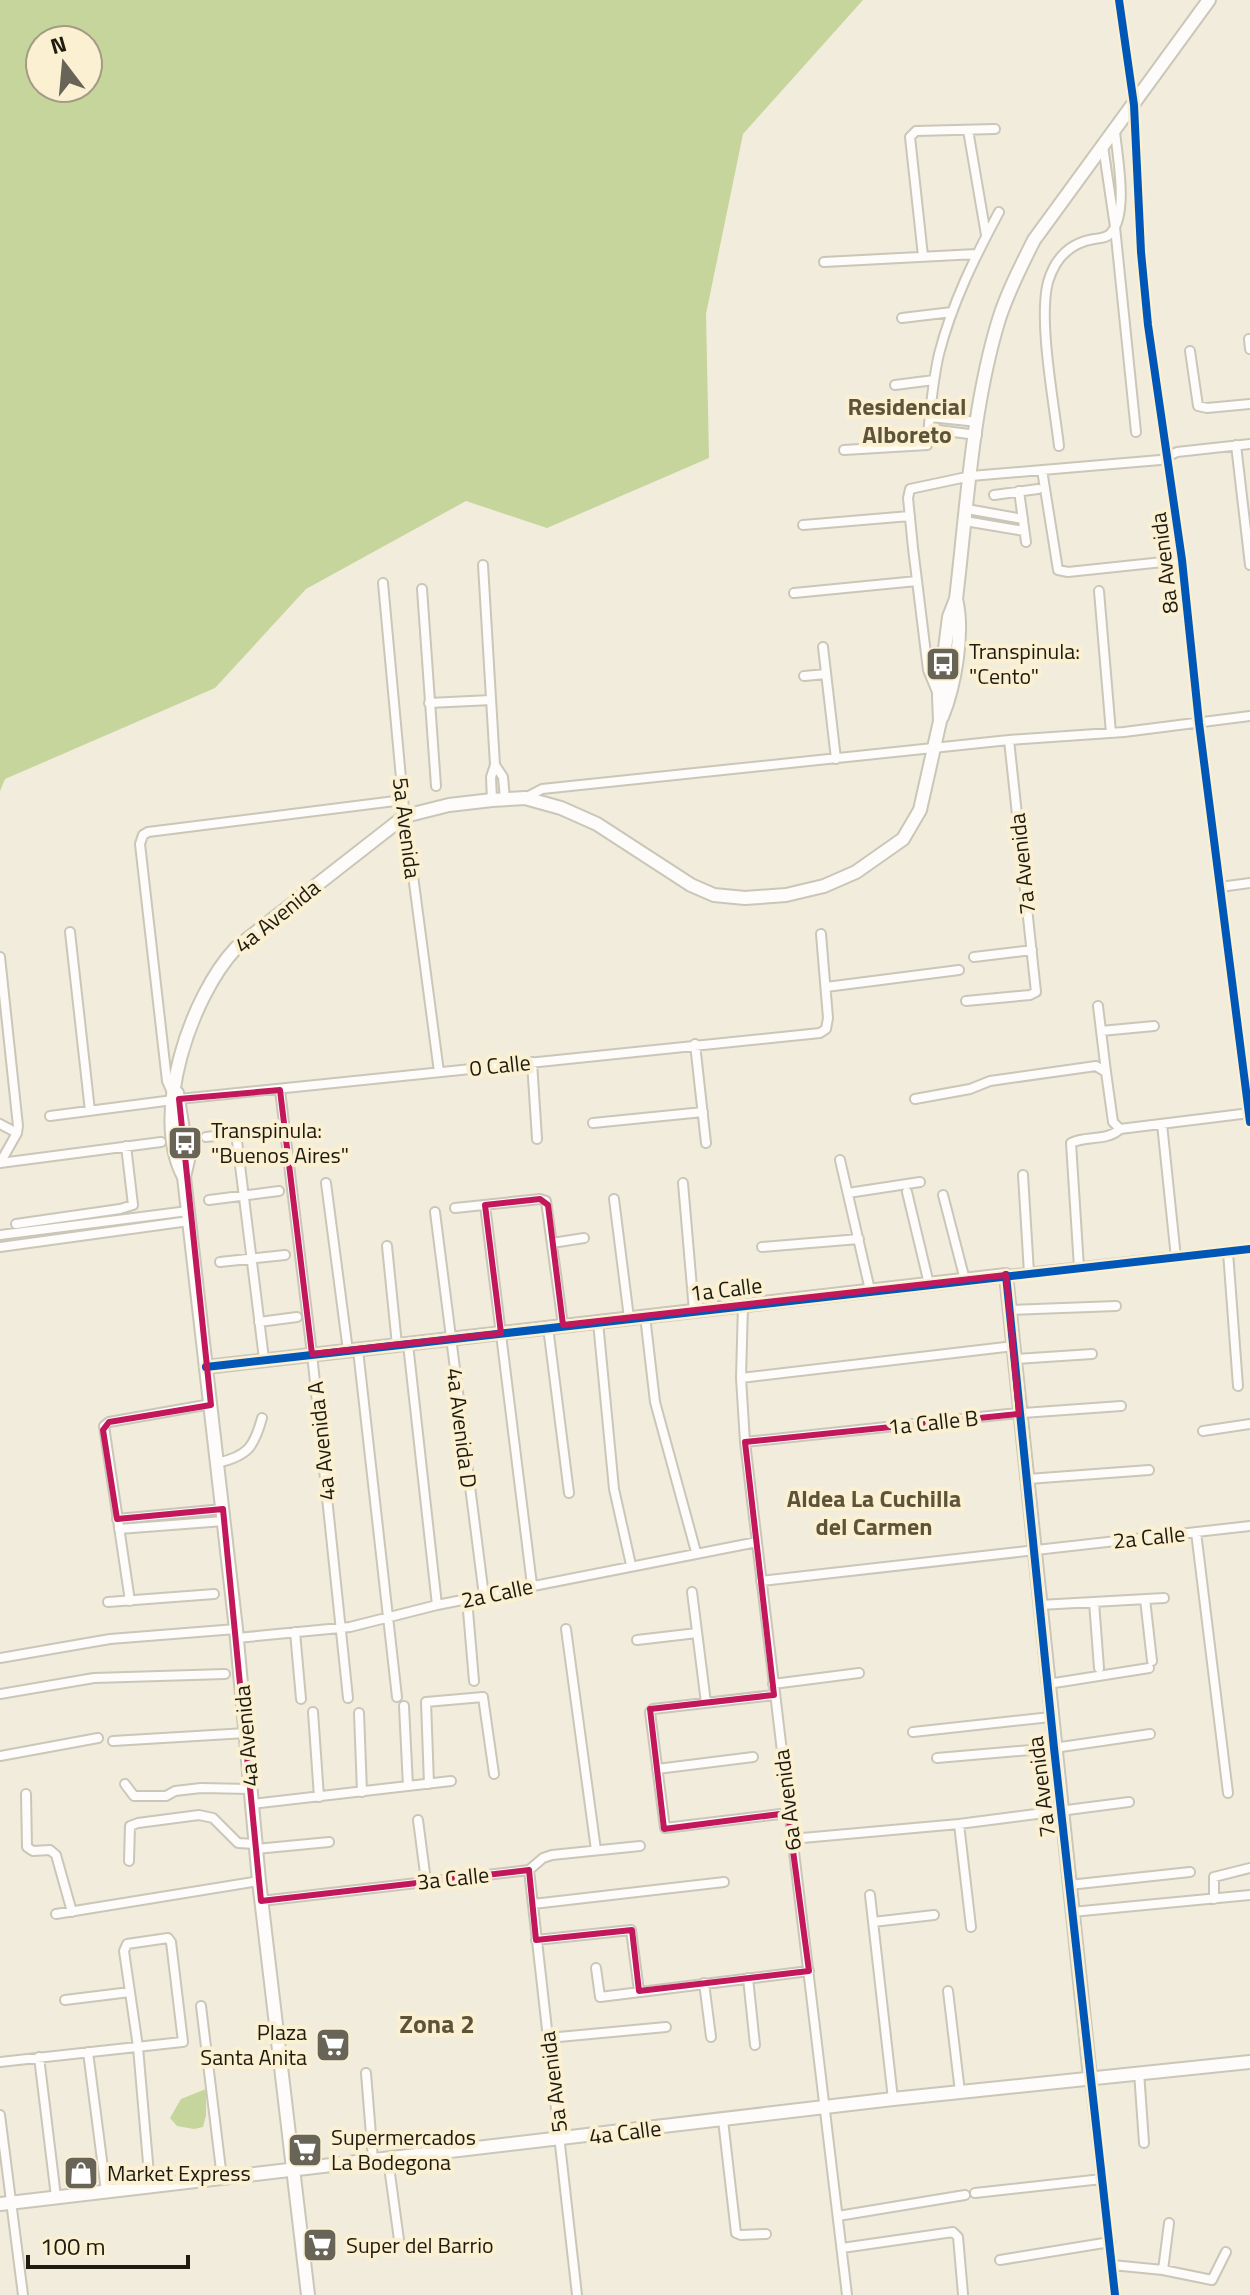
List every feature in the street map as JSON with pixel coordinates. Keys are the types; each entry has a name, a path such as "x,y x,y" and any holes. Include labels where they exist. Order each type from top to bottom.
{"main road":[{"path":"940,721 939,696 949,617 956,599 978,428 992,346 1012,283 1034,240 1209,0"},
{"path":"405,816 449,805 525,798 561,808 597,824 691,885 714,895 745,898 786,895 824,886 856,872 903,839 920,810 940,721 949,697 960,618 956,599"},
{"name":"4a Avenida","path":"308,2295 255,1846 211,1404 184,1177 174,1143 176,1096 180,1061 190,1024 205,989 224,961 236,948 405,816"},
{"name":"1a Calle","path":"206,1367 1006,1275"},
{"name":"7a Avenida","path":"1006,1275 1090,2077"},
{"name":"4a Calle","path":"6,2203 893,2099 1250,2062"}],"street":[{"name":"8a Avenida","path":"1119,0 1134,105 1148,325 1169,456 1199,723 1250,1116"},
{"path":"923,256 910,137 916,131 995,129"},
{"path":"968,130 986,236"},
{"path":"1059,446 1044,313 1048,282 1063,253 1073,245 1108,237 1115,227 1120,208 1120,189 1115,131"},
{"path":"1103,146 1115,227 1136,432"},
{"path":"844,450 927,445 939,354 976,254 999,212"},
{"path":"824,262 976,254"},
{"path":"902,318 952,312"},
{"path":"1249,339 1250,349"},
{"path":"1190,351 1198,406 1250,404"},
{"path":"895,385 934,380"},
{"path":"930,417 978,428"},
{"path":"929,429 978,428"},
{"path":"939,696 928,670 917,581 908,493 914,486 971,476 1160,460 1177,452 1250,444"},
{"path":"1236,445 1250,565"},
{"path":"1042,470 1058,570 1068,572 1182,560"},
{"path":"994,495 1038,489"},
{"path":"1019,491 1026,542"},
{"path":"966,515 1023,519"},
{"path":"966,515 1024,531"},
{"path":"803,525 910,516"},
{"path":"483,565 495,765 491,777 498,799"},
{"path":"794,593 917,581"},
{"name":"5a Avenida","path":"383,583 403,800 439,1072"},
{"path":"422,589 436,786"},
{"path":"1099,591 1111,733"},
{"path":"823,647 836,759"},
{"path":"804,676 826,674"},
{"path":"429,703 491,700"},
{"path":"525,798 542,789 1009,740 1111,733 1250,716"},
{"name":"7a Avenida","path":"966,1001 1036,992 1009,740"},
{"name":"4a Avenida","path":"176,1096 167,1081 147,919 140,844 143,835 403,800"},
{"path":"1220,887 1250,883"},
{"path":"70,932 90,1111"},
{"path":"821,934 826,987 959,970"},
{"path":"974,957 1032,950"},
{"path":"0,957 17,1133 0,1163"},
{"name":"0 Calle","path":"50,1116 176,1096 280,1090 820,1033 828,1025 826,987"},
{"path":"1098,1006 1113,1122 1120,1129"},
{"path":"1101,1031 1154,1026"},
{"path":"695,1044 706,1143"},
{"path":"0,1054 10,1059"},
{"path":"532,1062 537,1139"},
{"path":"915,1099 970,1089 990,1081 1058,1071 1096,1066 1106,1072"},
{"name":"4a Avenida A","path":"280,1090 312,1354 348,1698"},
{"path":"593,1123 703,1112"},
{"path":"1079,1268 1071,1143 1106,1138 1120,1129 1250,1116"},
{"path":"0,1124 17,1133"},
{"path":"1162,1124 1176,1258"},
{"path":"206,1137 268,1130"},
{"path":"236,1133 264,1359"},
{"path":"0,1163 161,1142"},
{"path":"16,1224 133,1205 126,1146"},
{"path":"840,1160 870,1290"},
{"path":"1023,1175 1029,1273"},
{"path":"848,1193 920,1182"},
{"path":"326,1183 390,1616 397,1697"},
{"path":"683,1183 694,1311"},
{"path":"209,1200 279,1191"},
{"path":"907,1192 929,1284"},
{"path":"943,1195 965,1280"},
{"path":"455,1208 544,1199 548,1205 563,1325"},
{"path":"614,1199 629,1318"},
{"path":"485,1205 532,1585"},
{"name":"4a Avenida D","path":"435,1212 484,1596"},
{"path":"0,1235 189,1216"},
{"path":"0,1247 189,1216"},
{"path":"552,1243 584,1238"},
{"path":"762,1247 859,1239"},
{"path":"387,1246 437,1605"},
{"name":"1a Calle","path":"1006,1275 1250,1249"},
{"path":"1228,1252 1238,1386"},
{"path":"220,1262 285,1255"},
{"name":"6a Avenida","path":"743,1305 741,1378 745,1442 847,2295"},
{"path":"1010,1310 1116,1306"},
{"path":"645,1316 655,1402 696,1552"},
{"path":"259,1322 297,1317"},
{"path":"598,1322 614,1489 631,1565"},
{"path":"548,1327 569,1493"},
{"path":"741,1378 1014,1353 1092,1354"},
{"path":"130,1601 104,1426 109,1422 211,1404"},
{"name":"1a Calle B","path":"745,1442 1121,1406"},
{"path":"217,1463 234,1459 247,1451 256,1438 262,1418"},
{"path":"1203,1431 1250,1424"},
{"path":"1028,1479 1149,1470"},
{"path":"118,1524 223,1515"},
{"name":"2a Calle","path":"761,1581 1250,1526"},
{"path":"1196,1532 1228,1793"},
{"name":"2a Calle","path":"0,1658 110,1639 341,1629 532,1585 757,1542"},
{"path":"692,1592 706,1703"},
{"path":"108,1602 214,1594"},
{"path":"1040,1605 1164,1598"},
{"path":"467,1599 474,1681"},
{"path":"1048,1684 1151,1664 1145,1599"},
{"path":"1094,1602 1099,1668"},
{"path":"566,1629 596,1850"},
{"path":"295,1632 301,1699"},
{"path":"637,1640 697,1633"},
{"path":"773,1684 859,1673"},
{"path":"0,1694 94,1678 225,1674"},
{"path":"774,1695 651,1710 657,1769 665,1828 788,1813"},
{"path":"429,1784 426,1702 483,1697 494,1774"},
{"path":"404,1706 408,1786"},
{"path":"313,1712 319,1797"},
{"path":"359,1713 362,1792"},
{"path":"913,1732 1051,1717"},
{"path":"113,1741 246,1733"},
{"path":"937,1758 1054,1748 1150,1734"},
{"path":"0,1756 98,1738"},
{"path":"657,1769 753,1757"},
{"path":"252,1804 451,1781"},
{"path":"125,1784 135,1796 142,1797 166,1796 179,1790 250,1789"},
{"path":"26,1794 27,1847 33,1851 50,1850 56,1855 72,1912"},
{"path":"791,1839 959,1824 1129,1802"},
{"path":"129,1861 130,1826 190,1815 213,1818 238,1843 255,1846 329,1842"},
{"path":"418,1820 426,1881"},
{"path":"959,1824 971,1927"},
{"name":"3a Calle","path":"261,1901 529,1870 543,1858 640,1846"},
{"path":"1214,1899 1214,1877 1250,1868"},
{"name":"5a Avenida","path":"529,1870 577,2295"},
{"path":"1069,1885 1190,1872"},
{"path":"56,1914 259,1881"},
{"path":"533,1904 724,1882"},
{"path":"870,1895 893,2099"},
{"path":"1072,1912 1250,1895"},
{"path":"873,1922 934,1915"},
{"path":"536,1940 632,1931 639,1991"},
{"path":"0,2062 39,2057 138,2047 183,2042 168,1938 124,1947 138,2047 150,2186"},
{"path":"596,1968 599,1997 809,1971"},
{"path":"748,1978 755,2045"},
{"path":"704,1983 711,2037"},
{"path":"948,1991 960,2092"},
{"path":"65,2000 130,1992"},
{"path":"201,2006 222,2178"},
{"path":"548,2038 666,2027"},
{"path":"88,2052 106,2191"},
{"path":"39,2057 56,2197"},
{"path":"1139,2072 1144,2143"},
{"path":"366,2073 373,2160"},
{"name":"7a Avenida","path":"1090,2077 1115,2295"},
{"path":"0,2115 6,2203 23,2295"},
{"path":"723,2120 736,2233 766,2234"},
{"path":"388,2159 399,2240"},
{"path":"975,2193 1102,2179"},
{"path":"838,2216 965,2195"},
{"path":"1163,2270 1169,2223"},
{"path":"842,2248 953,2232 958,2237 963,2294"},
{"path":"1000,2260 1110,2242"},
{"path":"1112,2265 1163,2270 1214,2280 1226,2252"}],"highlighted area":[{"path":"280,1090 312,1354 501,1333 485,1205 540,1199 548,1205 563,1325 1006,1275 1019,1414 745,1442 774,1695 650,1709 664,1829 788,1813 809,1971 639,1991 632,1930 536,1940 529,1870 261,1901 223,1509 117,1519 103,1430 109,1422 211,1405 179,1099"}],"green space":[{"path":"0,0 863,0 743,134 706,314 709,458 547,528 466,501 306,589 215,688 5,779 0,791"},
{"path":"206,2089 203,2127 177,2126 170,2118 181,2099"}],"cycle path":[{"path":"1119,0 1134,105 1148,325 1182,560 1199,723 1250,1122"},
{"path":"206,1367 1250,1249"},
{"path":"1006,1275 1054,1748 1115,2295"}],"place":[{"name":"Transpinula: \"Cento\"","path":"943,664"},
{"name":"Transpinula: \"Buenos Aires\"","path":"185,1143"},
{"name":"Plaza Santa Anita","path":"333,2045"},
{"name":"Supermercados La Bodegona","path":"305,2150"},
{"name":"Market Express","path":"81,2173"},
{"name":"Super del Barrio","path":"320,2245"}],"district":[{"name":"Residencial Alboreto","path":"907,421"},
{"name":"Aldea La Cuchilla del Carmen","path":"874,1513"},
{"name":"Zona 2","path":"437,2024"}]}
